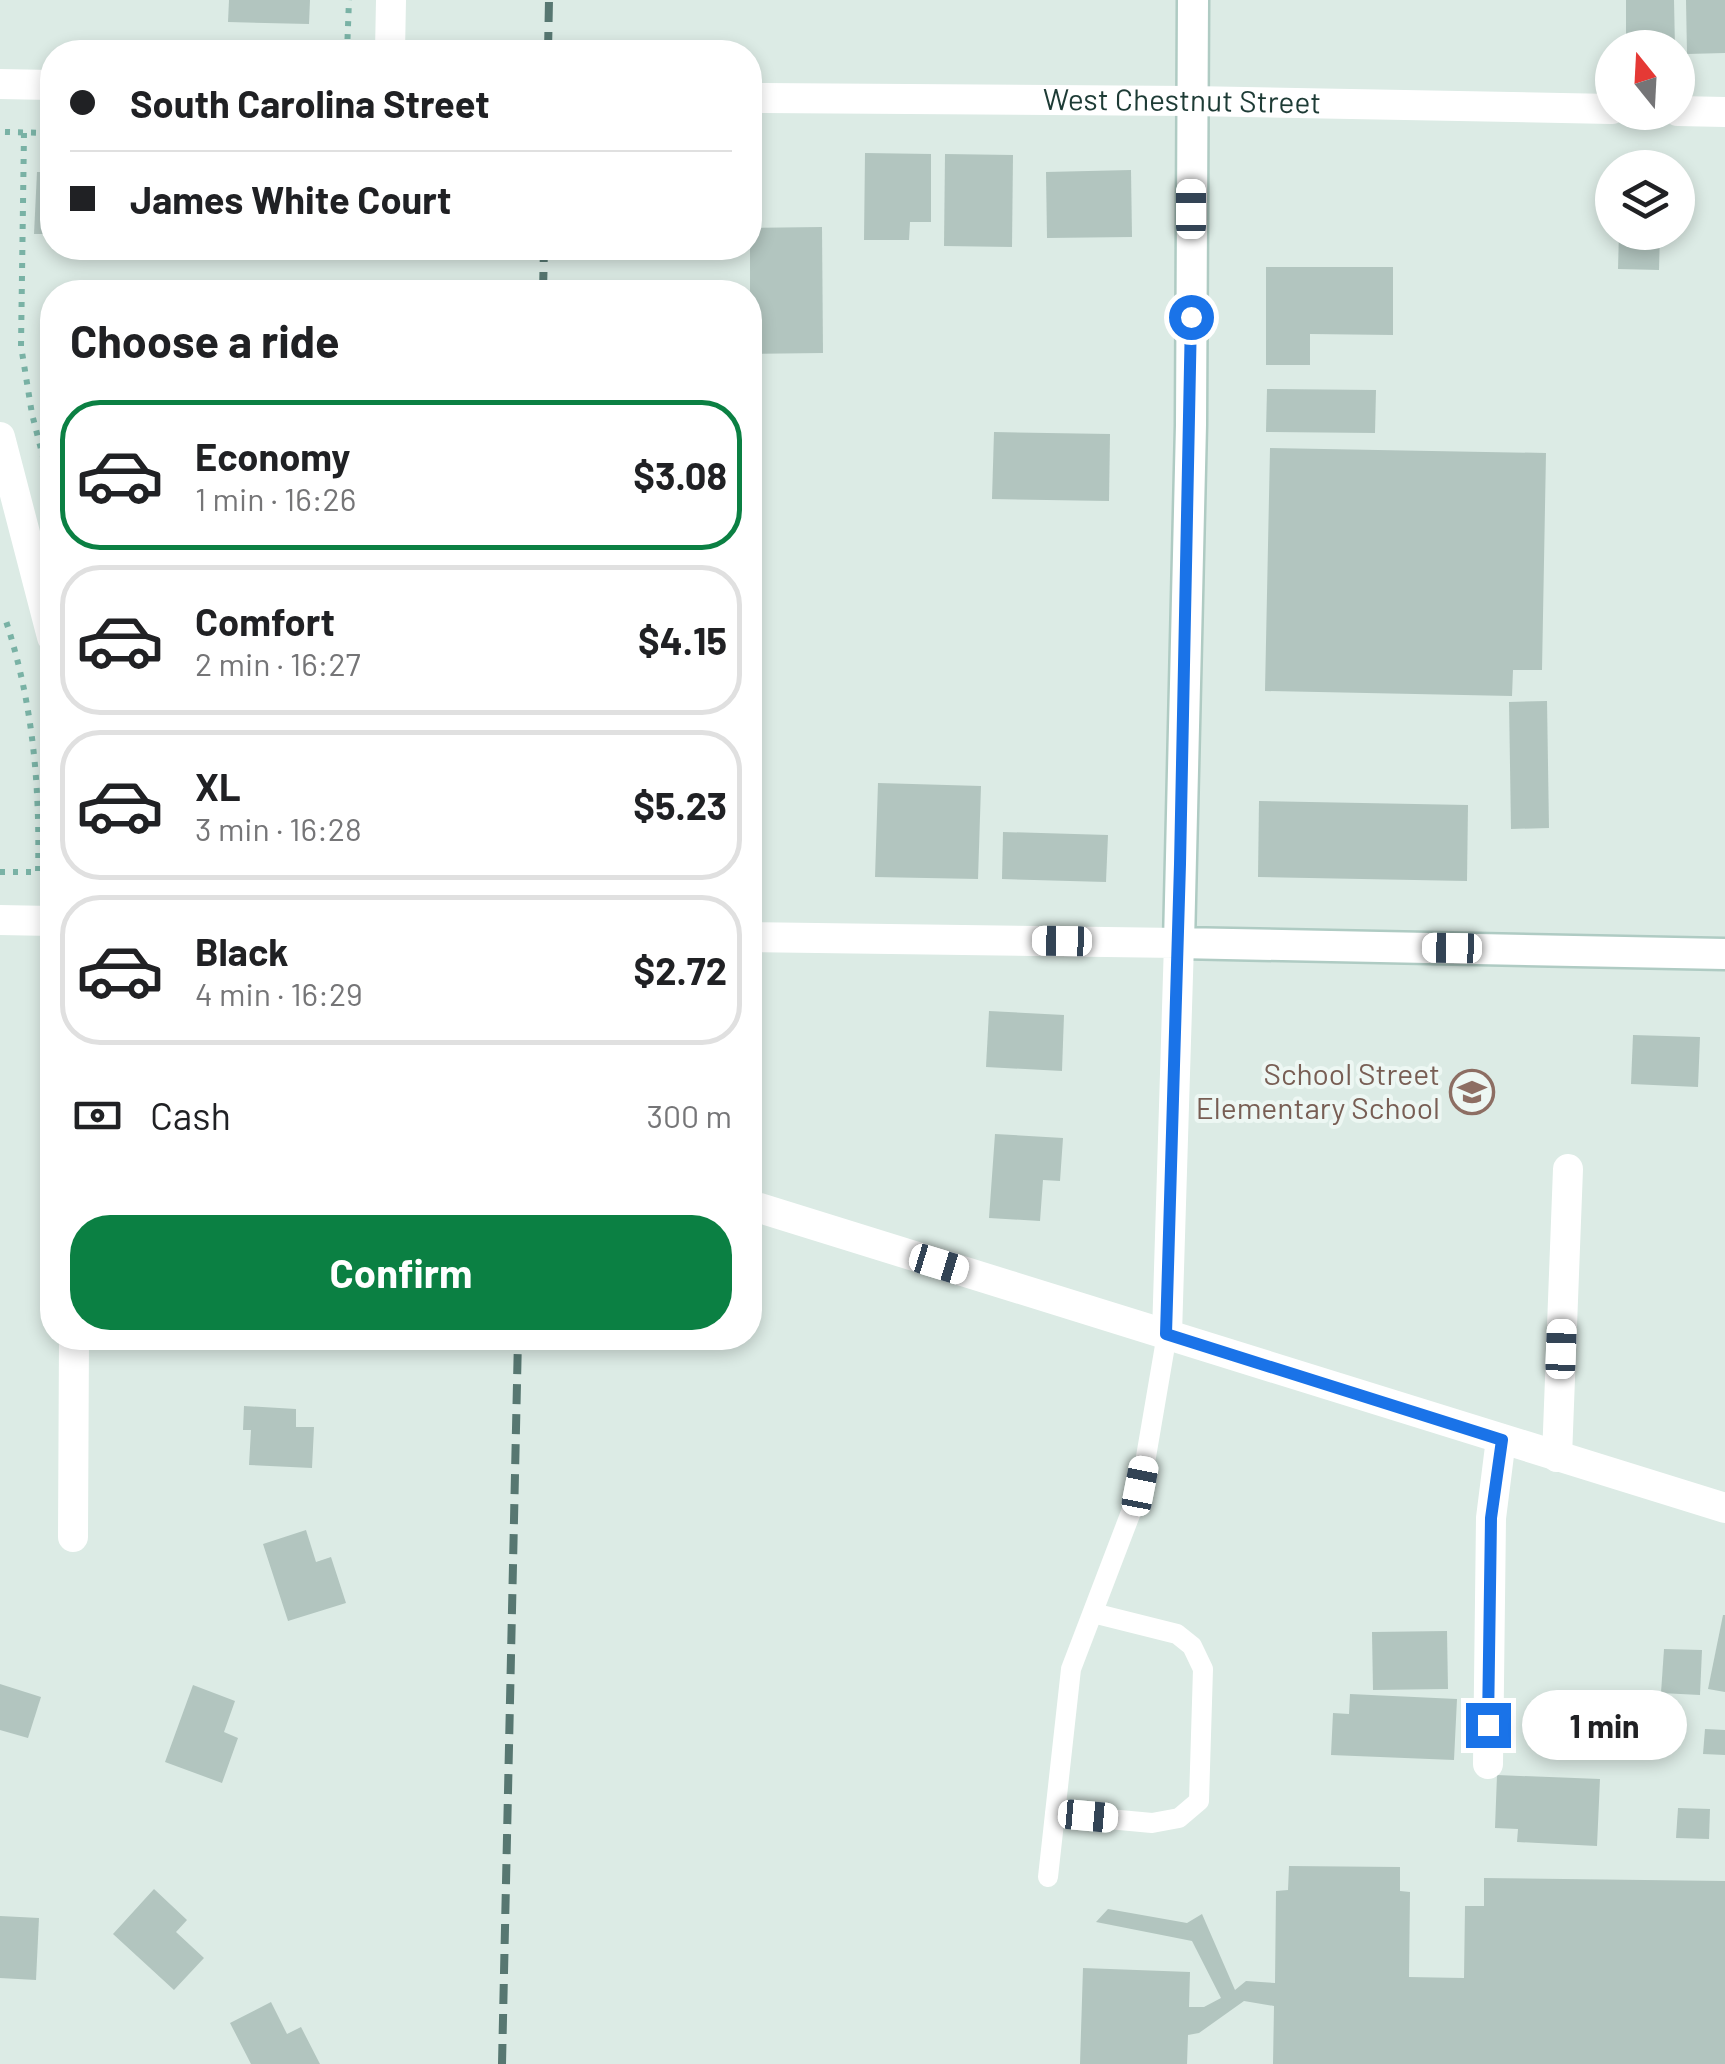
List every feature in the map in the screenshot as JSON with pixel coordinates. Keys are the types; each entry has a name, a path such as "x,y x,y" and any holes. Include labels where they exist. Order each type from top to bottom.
{"street":[{"path":"390,40 391,0"},
{"path":"1166,1334 1191,426 1193,0"},
{"path":"0,84 40,85"},
{"name":"West Chestnut Street","path":"762,98 1192,101 1595,110"},
{"path":"1695,111 1725,112"},
{"path":"0,437 40,591"},
{"path":"0,920 40,921"},
{"path":"762,937 1725,954"},
{"path":"1557,1456 1568,1170"},
{"path":"762,1209 1725,1508"},
{"path":"73,1537 74,1350"},
{"path":"1488,1764 1491,1518 1502,1440"}],"lane":[{"path":"1048,1878 1072,1669 1140,1486 1166,1334"},
{"path":"1056,1814 1152,1822 1179,1818 1199,1801 1203,1669 1192,1646 1177,1634 1093,1612"}],"path":[{"path":"348,0 348,40"},
{"path":"5,132 40,134"},
{"path":"24,133 21,346 40,445"},
{"path":"0,872 38,872 40,802 29,709 6,622"}],"building":[{"path":"229,0 310,0 309,24 228,22"},
{"path":"1626,0 1674,0 1675,30 1626,30"},
{"path":"1686,0 1725,0 1725,53 1695,54 1695,30 1687,30"},
{"path":"865,153 931,154 931,222 910,222 909,240 864,240"},
{"path":"945,154 1013,155 1012,247 944,246"},
{"path":"1131,170 1132,237 1047,238 1046,172"},
{"path":"37,172 40,172 40,234 34,234"},
{"path":"822,227 823,353 762,354 762,280 750,280 750,260 762,260 762,228"},
{"path":"1619,250 1660,250 1659,270 1618,269"},
{"path":"1266,267 1393,267 1393,335 1310,334 1310,365 1266,365"},
{"path":"1267,389 1376,390 1375,433 1266,432"},
{"path":"994,432 1110,434 1109,501 992,499"},
{"path":"1270,448 1546,453 1542,670 1513,670 1512,696 1265,691"},
{"path":"1547,701 1549,828 1511,829 1509,702"},
{"path":"878,783 981,786 978,879 875,877"},
{"path":"1259,801 1468,805 1467,881 1258,877"},
{"path":"1003,832 1108,835 1106,882 1002,879"},
{"path":"989,1011 1064,1015 1062,1071 986,1067"},
{"path":"1633,1035 1700,1037 1698,1087 1631,1084"},
{"path":"995,1134 1063,1138 1060,1181 1043,1180 1040,1221 989,1218"},
{"path":"244,1406 296,1409 296,1427 314,1427 312,1468 249,1465 251,1430 243,1430"},
{"path":"306,1530 316,1562 331,1557 346,1603 288,1621 263,1544"},
{"path":"1725,1615 1725,1692 1708,1689"},
{"path":"1447,1631 1448,1689 1373,1690 1372,1632"},
{"path":"1664,1649 1702,1650 1700,1695 1661,1693"},
{"path":"0,1684 41,1697 28,1738 0,1730"},
{"path":"193,1685 235,1701 224,1732 238,1738 222,1783 165,1762"},
{"path":"1350,1694 1457,1699 1454,1760 1331,1755 1333,1713 1349,1714"},
{"path":"1705,1729 1725,1730 1725,1755 1703,1754"},
{"path":"1497,1775 1600,1779 1597,1846 1517,1842 1518,1829 1495,1828"},
{"path":"1678,1808 1710,1809 1709,1839 1676,1838"},
{"path":"1289,1866 1400,1867 1400,1891 1410,1892 1409,1977 1464,1978 1465,1906 1484,1906 1484,1878 1725,1881 1725,2064 1273,2064 1274,2006 1244,2001 1199,2033 1188,2035 1187,2064 1080,2064 1083,1968 1190,1972 1189,2007 1204,2007 1221,1998 1192,1941 1096,1922 1108,1909 1187,1923 1202,1914 1235,1990 1246,1981 1275,1983 1276,1891 1288,1890"},
{"path":"154,1889 187,1920 176,1932 204,1958 174,1990 113,1934"},
{"path":"0,1916 39,1918 36,1980 0,1978"},
{"path":"271,2002 287,2034 301,2027 320,2064 251,2064 230,2023"}],"railway":[{"path":"548,40 549,0"},
{"path":"543,280 544,260"},
{"path":"502,2064 518,1350"}],"place":[{"name":"School Street Elementary School","path":"1472,1092"}],"route":[{"path":"1191,317 1166,1334 1502,1440 1491,1518 1488,1725"}]}
